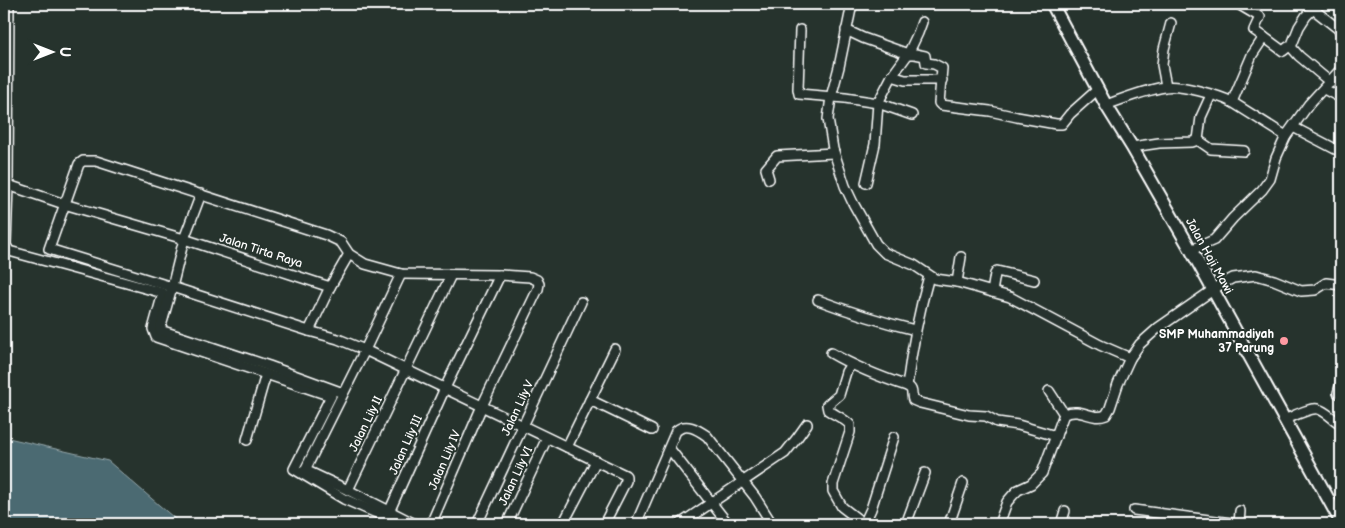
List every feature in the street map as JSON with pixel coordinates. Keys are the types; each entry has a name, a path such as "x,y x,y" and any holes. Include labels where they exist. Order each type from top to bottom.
{"street":[{"path":"9,4 6,245 9,251 163,293 153,330 156,337 331,396 294,469 344,499 402,524"},
{"path":"852,4 831,97 828,119 834,152 846,186 853,203 876,244 885,253 914,265 935,279 957,282 1010,298 1100,345 1130,358"},
{"name":"Jalan Haji Mawi","path":"1052,4 1097,90 1191,250 1284,420 1340,517"},
{"path":"1238,4 1260,17 1254,30 1283,51 1291,47 1299,27 1315,6 1341,31"},
{"path":"866,183 875,144 878,103 892,76 908,54 922,22"},
{"path":"1166,86 1162,65 1171,23"},
{"path":"800,30 798,93 801,95 878,103 912,115"},
{"path":"846,30 908,54 925,56 926,63 942,68 939,103 941,106 990,111 1062,124 1070,114 1097,90"},
{"path":"1232,102 1252,54 1264,37"},
{"path":"1291,47 1341,98"},
{"path":"1191,250 1214,240 1233,218 1262,190 1270,179 1276,158 1286,136 1309,104 1341,69"},
{"path":"892,76 905,80 942,80"},
{"path":"1106,105 1166,86 1191,89 1232,102 1286,136"},
{"path":"1198,140 1202,117 1211,95"},
{"path":"1293,127 1341,152"},
{"path":"1132,147 1198,140"},
{"path":"1198,140 1211,148 1244,151"},
{"path":"768,180 766,169 776,156 834,152"},
{"path":"500,275 401,274 365,264 349,254 341,242 334,238 201,194 87,160 79,164 49,250 338,339 365,350 625,475 626,481 604,524"},
{"name":"Jalan Tirta Raya","path":"8,185 64,204 184,239 330,287"},
{"path":"201,194 184,239 160,330 344,393"},
{"path":"309,331 330,287 349,254"},
{"path":"957,282 962,257"},
{"path":"992,292 997,271 1034,280"},
{"path":"401,274 305,470 415,524"},
{"name":"Jalan Lily II","path":"348,490 451,275"},
{"name":"Jalan Lily III","path":"389,512 445,388 500,275"},
{"name":"Jalan Lily IV","path":"431,524 482,406 539,286 539,282 535,278 500,275"},
{"path":"1064,414 1075,411 1096,417 1106,415 1130,358 1140,344 1158,328 1212,290 1233,278 1256,275 1301,291 1315,290 1326,282 1341,285"},
{"path":"907,386 915,330 930,276"},
{"path":"818,300 854,311 872,319 915,330"},
{"name":"Jalan Lily V","path":"477,524 581,302"},
{"path":"567,447 615,349"},
{"path":"831,353 868,372 911,388 913,400 920,403 969,415 986,416 997,422 1027,426 1056,436"},
{"path":"851,364 846,372 839,394 828,405 828,410 850,425 850,432 832,484 836,498 842,507 864,524 874,501 894,437"},
{"path":"247,440 266,374"},
{"path":"1338,393 1341,383"},
{"path":"1049,391 1064,414"},
{"path":"590,400 652,430"},
{"path":"1284,420 1310,410 1318,409 1341,424"},
{"path":"999,524 1007,502 1018,490 1031,484 1042,473 1064,414"},
{"path":"680,524 785,453 807,424"},
{"path":"636,524 676,431 681,427 693,428 707,436 755,497 772,524"},
{"name":"Jalan Lily VI","path":"507,524 547,438"},
{"path":"669,448 728,524"},
{"path":"563,524 596,461"},
{"path":"906,524 925,473"},
{"path":"949,524 963,483"},
{"path":"1134,510 1239,524 1240,511"},
{"path":"1060,524 1065,511"}],"water":[{"path":"4,437 108,461 181,524 4,524"}],"place":[{"name":"SMP Muhammadiyah 37 Parung","path":"1284,341"}]}
